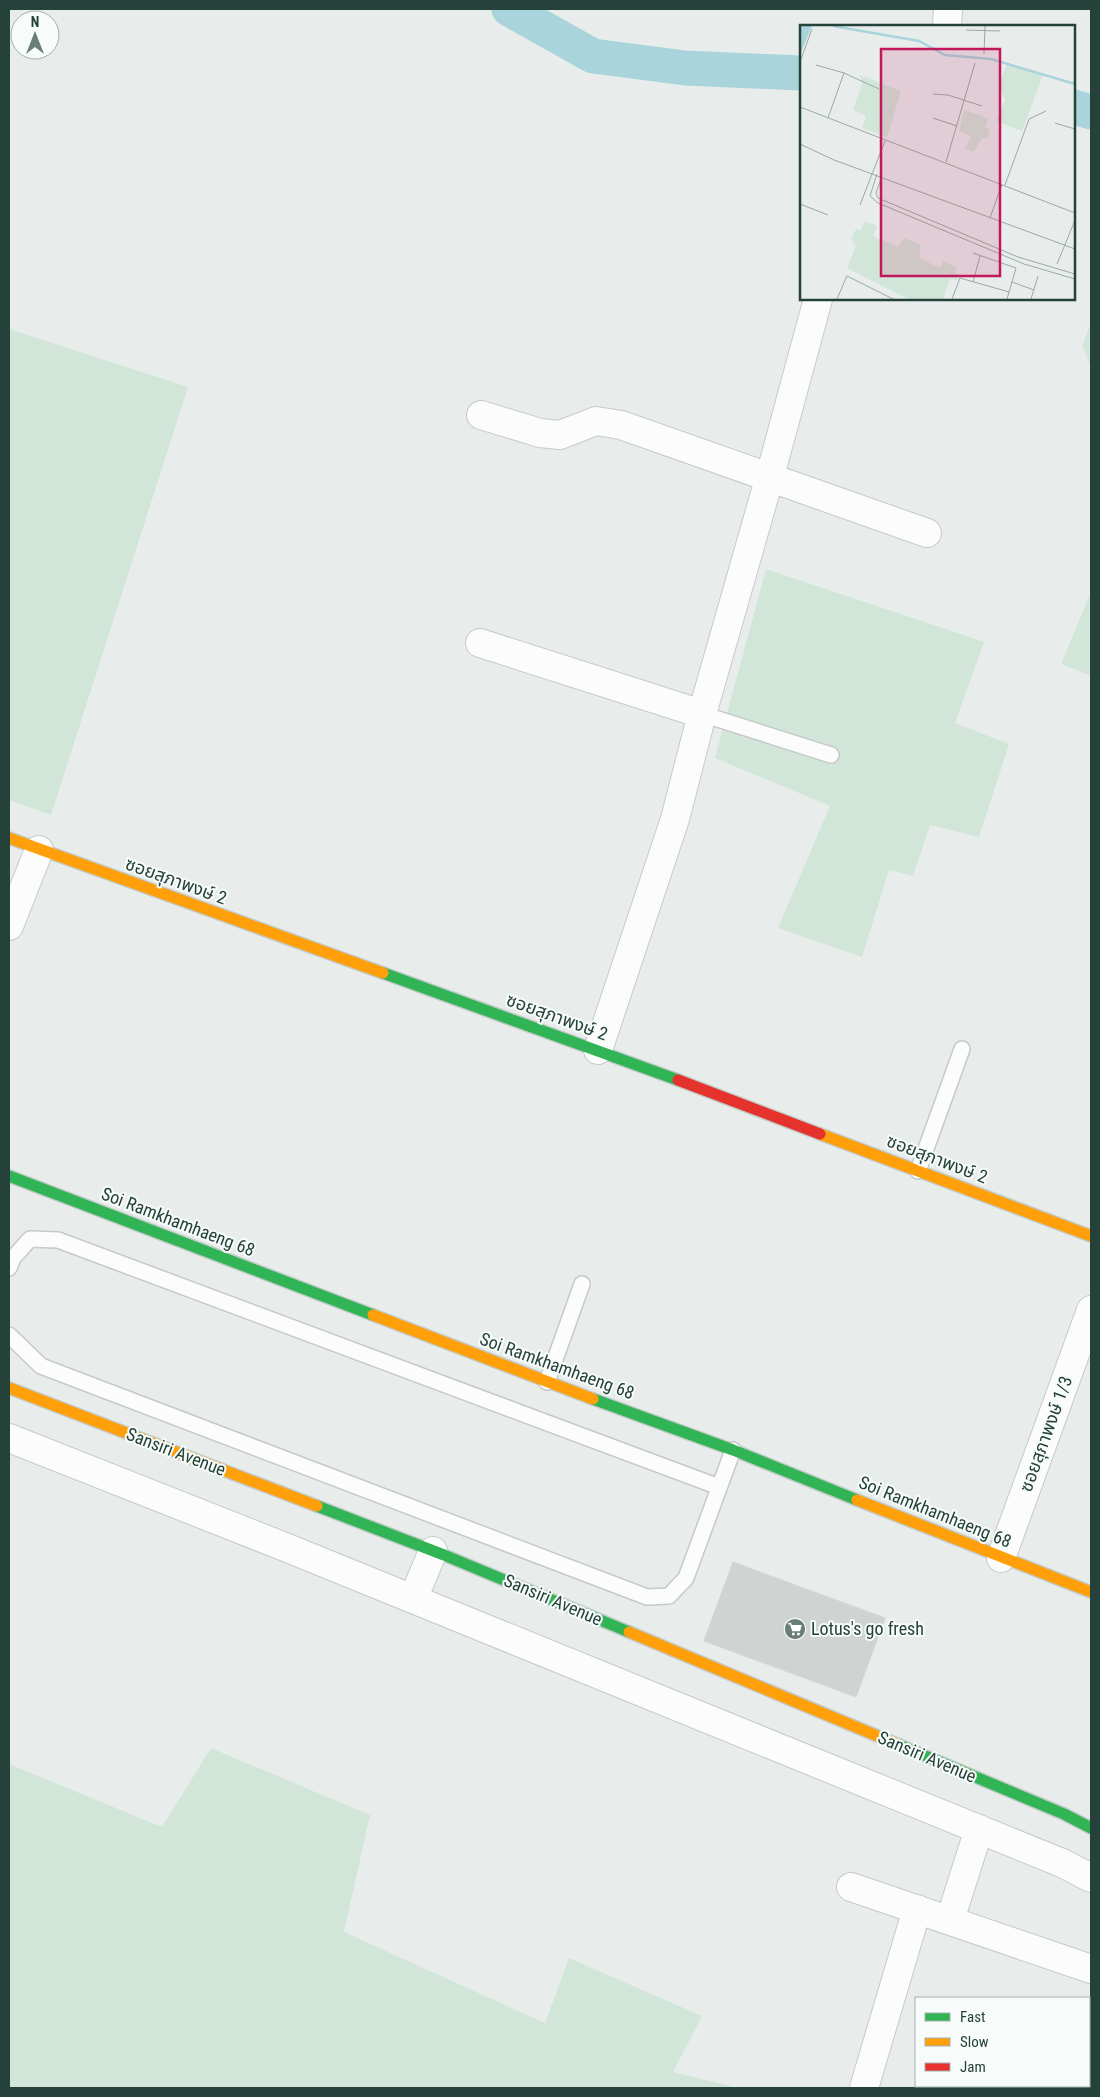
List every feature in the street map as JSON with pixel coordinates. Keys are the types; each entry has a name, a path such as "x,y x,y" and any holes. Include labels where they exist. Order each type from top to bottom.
{"street":[{"path":"947,25 948,9"},
{"path":"598,1050 675,819 702,714 818,300"},
{"path":"481,415 540,433 560,436 596,421 621,425 927,533"},
{"path":"480,643 702,714"},
{"name":"ซอยสุภาพงษ์ 2","path":"9,838 598,1050 1091,1236"},
{"path":"9,926 40,850"},
{"name":"Soi Ramkhamhaeng 68","path":"10,1180 733,1450 1001,1558 1091,1592"},
{"name":"ซอยสุภาพงษ์ 1/3","path":"1001,1558 1091,1310"},
{"name":"Sansiri Avenue","path":"9,1388 433,1551 1064,1814 1091,1828"},
{"path":"9,1438 413,1599 979,1829 1062,1863 1091,1878"},
{"path":"413,1599 433,1551"},
{"path":"950,1920 979,1829"},
{"path":"851,1887 1091,1969"},
{"path":"864,2088 917,1908"}],"lane":[{"path":"702,714 830,755"},
{"path":"918,1171 962,1049"},
{"path":"9,1268 13,1258 30,1238 58,1240 718,1487"},
{"path":"547,1382 582,1284"},
{"path":"9,1335 41,1366 647,1597 669,1596 686,1578 733,1450"}],"green space":[{"path":"1091,323 1091,366 1082,346"},
{"path":"9,329 188,387 51,815 9,800"},
{"path":"766,569 984,642 955,723 1009,744 979,837 930,825 913,876 889,870 862,957 778,928 830,806 715,758"},
{"path":"1091,592 1091,676 1061,664"},
{"path":"211,1748 370,1815 344,1932 545,2023 569,1958 702,2016 673,2072 739,2088 9,2088 9,1764 162,1827"}],"building":[{"name":"Lotus's go fresh","path":"733,1562 885,1618 856,1697 704,1641"}],"waterway":[{"path":"509,9 593,56 685,68 800,73"},
{"path":"1075,107 1091,112"}],"traffic: fast":[{"path":"383,973 678,1080"},
{"path":"9,1176 373,1315"},
{"path":"593,1399 733,1450 857,1500"},
{"path":"317,1506 444,1555 629,1632"},
{"path":"899,1745 1064,1814 1091,1828"}],"traffic: slow":[{"path":"9,838 383,973"},
{"path":"820,1134 1091,1236"},
{"path":"373,1315 593,1399"},
{"path":"9,1388 317,1506"},
{"path":"857,1500 1091,1592"},
{"path":"629,1632 899,1745"}],"traffic: jam":[{"path":"678,1080 820,1134"}],"place":[{"name":"Lotus's go fresh","path":"795,1629"}]}
